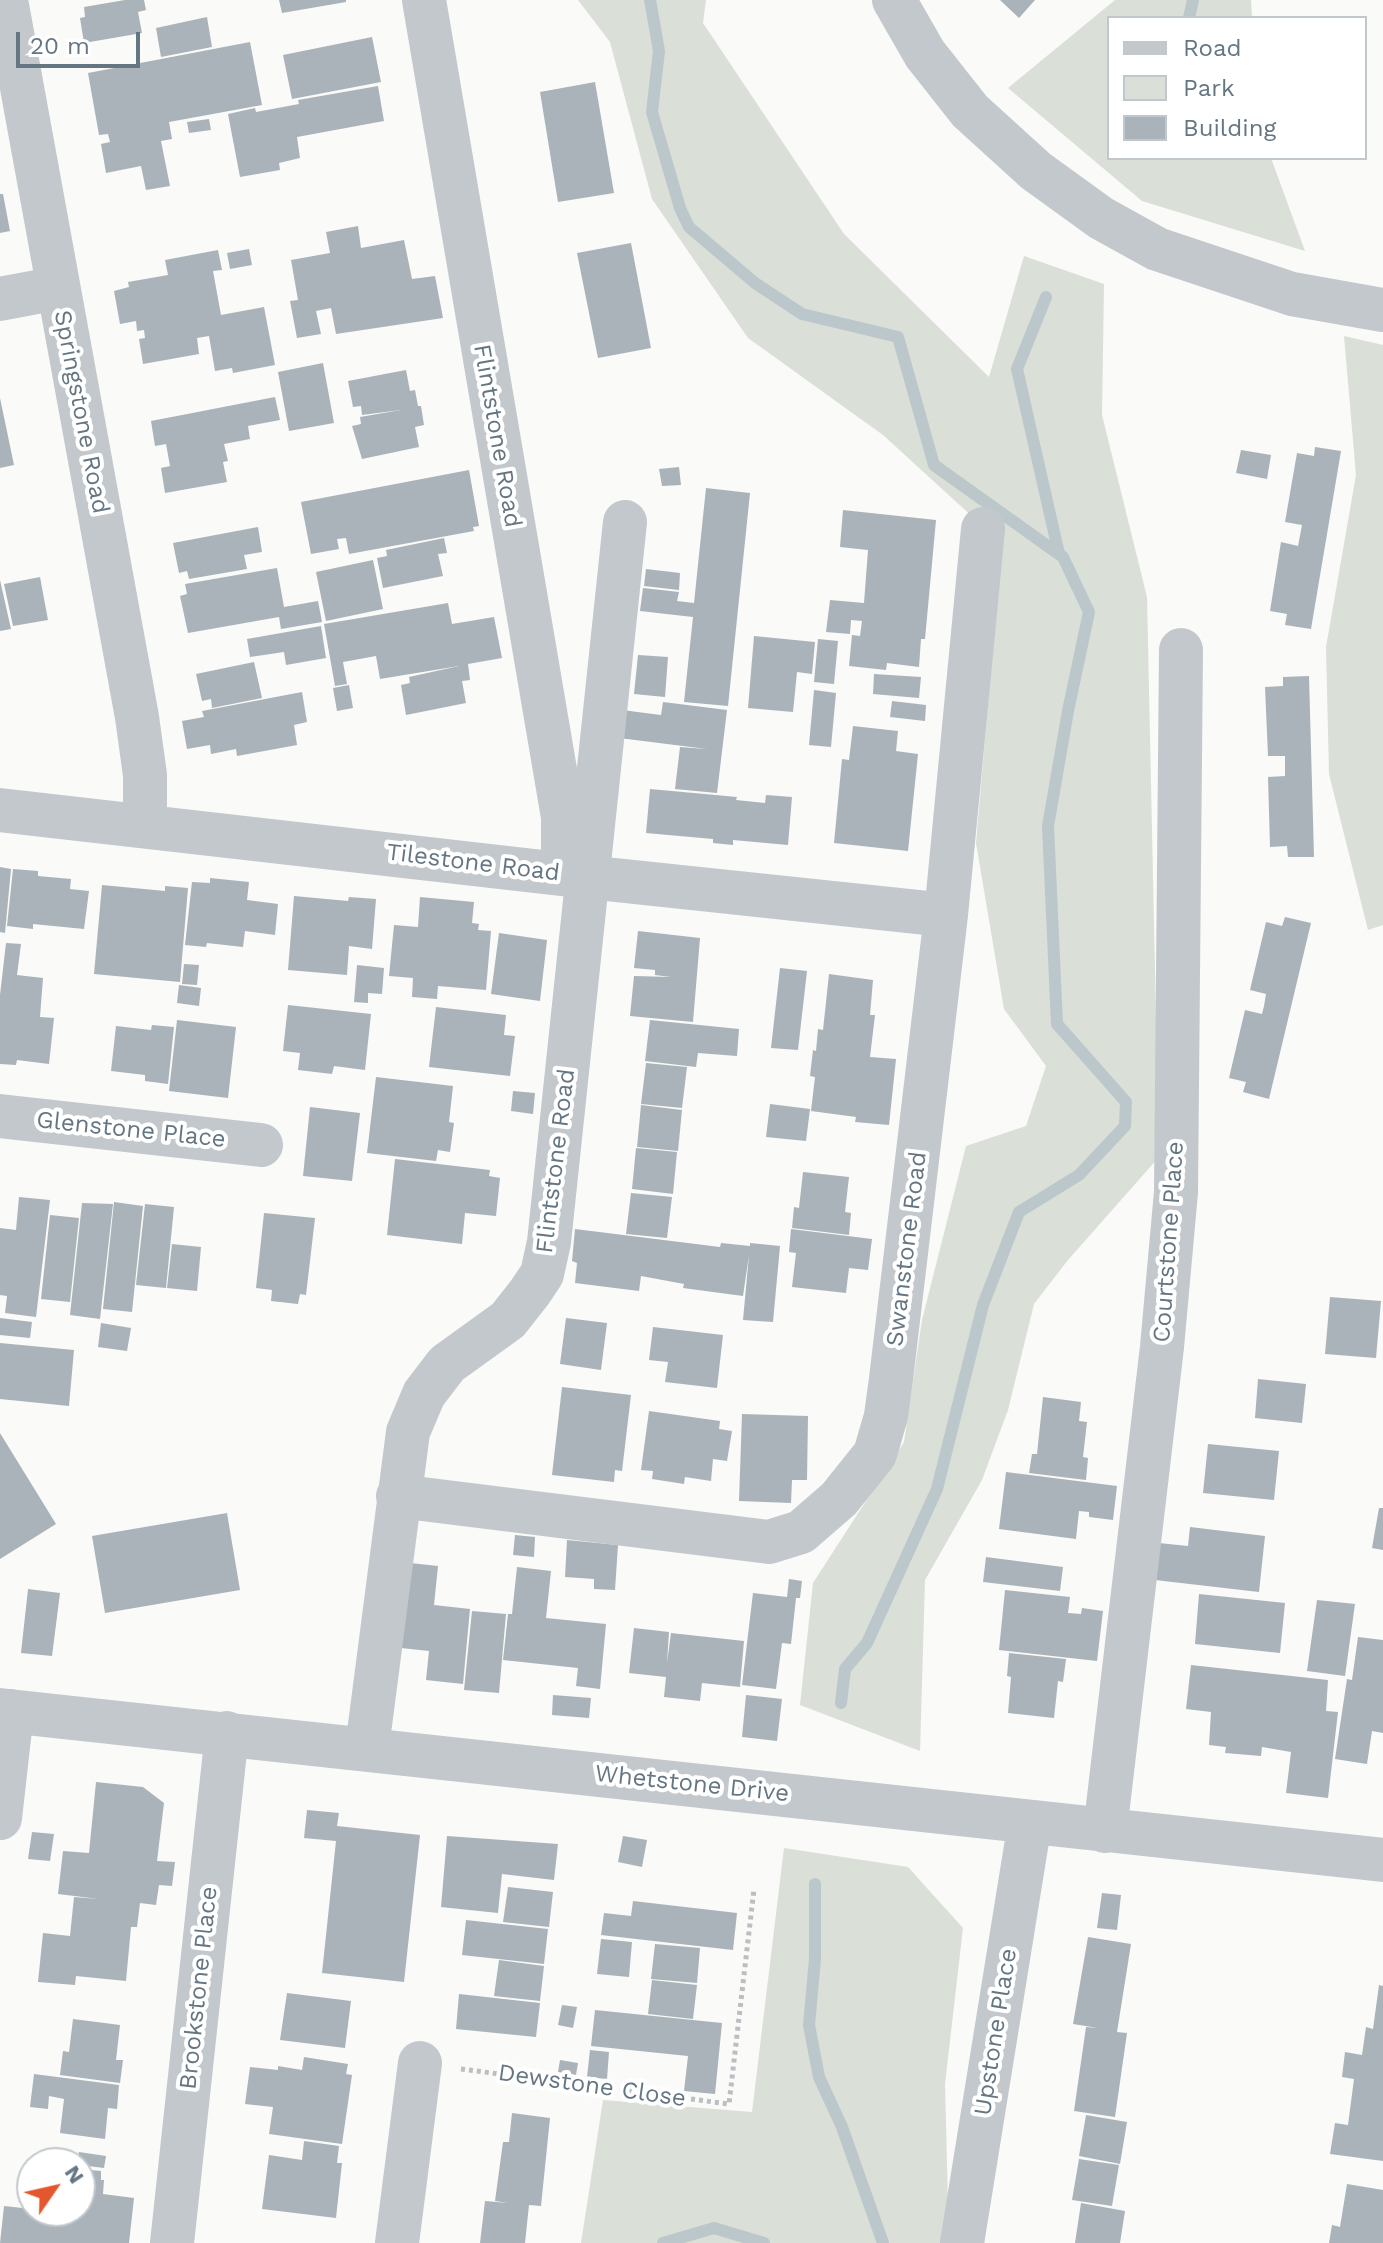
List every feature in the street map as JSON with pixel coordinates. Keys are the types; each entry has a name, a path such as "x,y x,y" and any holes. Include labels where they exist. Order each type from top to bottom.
{"street":[{"name":"Springstone Road","path":"6,0 137,717 145,775 145,826"},
{"name":"Flintstone Road","path":"424,0 575,875"},
{"path":"894,0 925,54 970,111 1036,171 1101,218 1157,249 1292,294 1383,310"},
{"path":"0,299 58,288"},
{"name":"Flintstone Road","path":"367,1748 408,1432 424,1394 447,1364 508,1320 542,1274 549,1242 575,875 625,522"},
{"name":"Swanstone Road","path":"398,1496 769,1542 801,1532 839,1499 875,1454 886,1416 946,915 983,529"},
{"name":"Courtstone Place","path":"1105,1831 1162,1347 1176,1192 1181,650"},
{"name":"Tilestone Road","path":"0,810 946,915"},
{"name":"Glenstone Place","path":"0,1116 261,1145"},
{"path":"0,1818 6,1710"},
{"name":"Whetstone Drive","path":"6,1710 1383,1860"},
{"name":"Brookstone Place","path":"172,2243 227,1733"},
{"name":"Upstone Place","path":"962,2243 1030,1822"},
{"path":"397,2243 420,2063"}],"path":[{"name":"Dewstone Close","path":"420,2063 729,2104 754,1889"}],"green space":[{"path":"578,0 706,0 703,23 844,234 989,377 1024,256 1104,284 1102,415 1147,597 1159,1157 1068,1260 1034,1304 1008,1410 982,1480 925,1580 920,1751 800,1705 813,1583 904,1442 922,1320 966,1146 1026,1126 1046,1066 1004,1009 976,843 996,612 999,541 883,435 748,338 652,199 610,42"},
{"path":"1115,0 1251,0 1252,16 1107,16 1107,160 1272,160 1305,251 1142,201 1008,88"},
{"path":"1344,336 1383,345 1383,925 1368,930 1329,774 1326,647 1356,475"},
{"path":"784,1848 908,1867 963,1928 945,2084 949,2243 581,2243 603,2100 752,2112"}],"building":[{"path":"144,0 146,10 138,12 142,33 84,43 80,18 85,17 84,7"},
{"path":"279,0 346,0 346,2 282,13"},
{"path":"1000,0 1035,0 1019,18"},
{"path":"207,17 212,47 161,57 156,28"},
{"path":"372,37 381,82 292,99 283,55"},
{"path":"250,42 262,105 169,122 172,139 161,141 170,186 146,190 141,166 106,173 101,144 110,142 108,134 99,135 88,73"},
{"path":"595,82 614,193 558,202 540,92"},
{"path":"378,86 384,121 297,137 300,158 279,163 280,170 240,177 228,114 299,104 298,100"},
{"path":"209,119 211,130 189,133 187,122"},
{"path":"0,194 3,194 10,231 0,233"},
{"path":"358,226 361,248 404,240 412,279 435,276 443,318 336,334 331,308 316,311 321,334 297,338 290,301 298,300 291,260 330,253 326,232"},
{"path":"631,243 651,348 598,358 577,253"},
{"path":"249,249 252,265 230,269 227,253"},
{"path":"218,250 222,270 213,271 221,315 264,307 275,365 233,373 232,368 215,371 209,336 197,338 199,354 143,364 139,339 145,338 144,330 137,331 136,321 120,324 114,291 129,287 128,282 168,275 165,260"},
{"path":"323,363 334,423 289,431 278,372"},
{"path":"406,370 410,391 415,390 418,406 421,406 424,425 415,427 419,447 362,459 352,426 361,424 360,417 401,410 362,415 361,406 353,407 348,381"},
{"path":"275,397 280,420 248,426 250,439 224,444 228,461 223,462 227,482 165,493 161,468 170,466 166,444 155,446 151,421"},
{"path":"0,398 14,465 0,468"},
{"path":"1315,447 1341,451 1311,629 1285,625 1287,614 1270,611 1281,542 1298,546 1302,525 1285,522 1297,453 1314,456"},
{"path":"1241,450 1271,455 1267,479 1236,473"},
{"path":"679,467 681,485 662,486 659,469"},
{"path":"469,470 479,526 473,527 474,531 349,554 346,538 337,539 339,549 311,554 301,502"},
{"path":"706,488 750,493 728,706 684,702 693,617 640,611 643,588 679,592 677,601 694,603"},
{"path":"843,510 936,520 925,639 921,639 919,667 887,663 886,670 849,666 852,635 860,636 862,621 851,620 850,634 826,632 830,600 864,603 868,550 840,547"},
{"path":"258,527 262,552 244,555 247,569 189,579 187,571 179,573 173,543"},
{"path":"444,538 447,553 438,554 443,576 383,588 377,558 387,556 386,550"},
{"path":"373,560 383,609 326,621 316,572"},
{"path":"277,568 284,607 318,601 322,622 281,629 279,617 188,633 180,596 187,594 185,584"},
{"path":"646,569 680,573 679,590 644,586"},
{"path":"40,577 48,620 13,626 4,584"},
{"path":"0,580 11,629 0,631"},
{"path":"448,603 452,624 494,617 502,658 468,664 470,680 462,681 466,703 406,715 401,685 410,683 409,677 459,666 380,679 376,656 343,662 347,684 335,686 324,624"},
{"path":"321,626 326,658 286,665 284,652 250,657 247,639"},
{"path":"754,636 815,642 812,674 797,672 793,712 748,708"},
{"path":"818,639 838,641 834,684 814,682"},
{"path":"638,655 668,657 665,697 634,694"},
{"path":"254,662 262,698 212,708 211,699 202,701 196,674"},
{"path":"874,674 921,677 919,698 873,694"},
{"path":"1309,676 1314,857 1288,857 1287,846 1270,847 1268,777 1285,776 1285,756 1268,756 1265,687 1283,686 1283,677"},
{"path":"349,685 353,708 337,711 333,688"},
{"path":"814,690 836,693 831,747 809,745"},
{"path":"302,692 307,722 294,725 297,745 237,756 236,749 211,754 210,745 187,749 182,721 204,717 202,711"},
{"path":"892,701 926,705 925,721 890,717"},
{"path":"663,702 727,710 717,793 675,789 680,747 707,749 619,738 622,710 661,715"},
{"path":"853,726 898,731 896,751 918,754 908,851 834,843 842,759 849,760"},
{"path":"650,789 737,797 736,800 765,803 766,795 792,797 788,845 733,840 733,845 713,843 713,839 646,833"},
{"path":"0,867 11,869 5,933 0,932"},
{"path":"13,869 38,871 38,876 71,879 70,889 89,891 84,929 33,924 33,929 7,926"},
{"path":"210,878 249,882 247,900 278,904 275,935 245,931 243,947 207,943 206,947 185,945 192,882 210,883"},
{"path":"102,885 165,891 165,886 188,888 180,982 94,974"},
{"path":"294,896 348,901 349,897 376,899 372,949 349,946 347,975 288,970"},
{"path":"420,897 474,902 472,923 479,924 478,930 491,931 486,990 438,986 437,999 412,997 413,978 389,976 394,925 418,927"},
{"path":"1285,917 1311,923 1269,1099 1243,1092 1246,1082 1229,1078 1245,1010 1262,1014 1264,1006 1266,994 1250,990 1266,922 1282,926"},
{"path":"638,931 700,938 693,1022 630,1016 634,976 671,977 655,975 655,970 634,968"},
{"path":"499,933 547,940 540,1001 491,994"},
{"path":"6,943 21,944 17,975 43,978 40,1017 54,1018 49,1064 17,1060 16,1065 0,1064 0,995"},
{"path":"184,964 199,965 197,985 182,984"},
{"path":"357,965 384,968 382,994 368,993 368,1003 354,1002"},
{"path":"780,968 807,971 798,1050 771,1048"},
{"path":"829,974 873,980 870,1015 875,1015 870,1057 896,1059 889,1125 855,1122 856,1117 811,1111 815,1077 810,1076 813,1050 816,1051 818,1029 823,1030"},
{"path":"179,985 201,988 199,1006 177,1003"},
{"path":"288,1005 371,1014 365,1070 334,1066 332,1074 298,1070 300,1053 283,1051"},
{"path":"436,1007 506,1015 504,1035 515,1036 510,1076 429,1067"},
{"path":"177,1020 236,1027 228,1098 169,1091"},
{"path":"650,1020 739,1029 737,1056 698,1053 696,1067 645,1061"},
{"path":"152,1025 174,1027 168,1084 145,1081 145,1075 111,1071 116,1026 151,1030"},
{"path":"646,1063 687,1067 682,1108 641,1104"},
{"path":"376,1077 453,1086 449,1122 454,1123 450,1152 438,1150 436,1161 367,1153"},
{"path":"513,1091 535,1093 533,1114 511,1111"},
{"path":"770,1104 810,1109 806,1141 766,1137"},
{"path":"641,1105 682,1110 678,1151 637,1147"},
{"path":"310,1107 360,1113 352,1181 303,1176"},
{"path":"636,1148 677,1152 673,1194 632,1189"},
{"path":"395,1159 490,1170 489,1176 500,1178 496,1216 465,1213 462,1244 387,1235"},
{"path":"803,1172 849,1177 845,1212 851,1213 849,1235 792,1228 794,1207 799,1208"},
{"path":"631,1193 672,1197 667,1238 626,1234"},
{"path":"19,1197 50,1200 36,1317 5,1313 7,1296 0,1295 0,1228 16,1230"},
{"path":"114,1202 143,1206 132,1312 103,1309"},
{"path":"82,1203 113,1204 100,1319 70,1315"},
{"path":"145,1204 174,1207 166,1288 136,1285"},
{"path":"264,1213 315,1218 306,1295 300,1294 298,1304 271,1301 272,1290 256,1288"},
{"path":"50,1215 79,1218 70,1302 41,1299"},
{"path":"575,1229 720,1247 721,1243 780,1246 773,1322 743,1320 749,1255 743,1296 683,1288 684,1284 641,1276 639,1291 575,1283 577,1263 572,1261"},
{"path":"791,1229 872,1239 868,1270 849,1268 846,1293 792,1287 796,1253 789,1252"},
{"path":"172,1244 201,1247 197,1291 167,1288"},
{"path":"1330,1297 1381,1301 1376,1358 1325,1354"},
{"path":"0,1318 32,1322 30,1338 0,1335"},
{"path":"566,1318 607,1323 601,1370 560,1364"},
{"path":"101,1323 131,1328 127,1351 98,1347"},
{"path":"653,1327 723,1335 717,1388 665,1382 668,1362 649,1360"},
{"path":"0,1343 74,1350 69,1406 0,1399"},
{"path":"1258,1379 1306,1384 1302,1423 1255,1418"},
{"path":"562,1387 631,1395 622,1471 615,1470 614,1482 552,1475"},
{"path":"1043,1397 1081,1402 1079,1421 1087,1422 1083,1457 1088,1458 1086,1480 1029,1473 1032,1454 1037,1454"},
{"path":"649,1411 720,1421 719,1429 732,1431 727,1461 713,1459 711,1481 685,1477 684,1484 652,1479 653,1471 641,1470"},
{"path":"742,1414 808,1416 807,1480 792,1480 791,1503 739,1501"},
{"path":"0,1433 56,1524 0,1559"},
{"path":"1208,1444 1279,1451 1274,1500 1203,1493"},
{"path":"1006,1472 1117,1486 1113,1520 1089,1517 1089,1512 1079,1511 1076,1539 999,1529"},
{"path":"1379,1508 1383,1508 1383,1550 1372,1548"},
{"path":"227,1513 240,1590 105,1613 92,1536"},
{"path":"1190,1527 1265,1536 1259,1592 1155,1580 1159,1543 1188,1546"},
{"path":"515,1535 535,1537 534,1557 513,1555"},
{"path":"567,1540 618,1545 615,1590 594,1589 594,1579 565,1577"},
{"path":"986,1557 1063,1567 1060,1591 983,1582"},
{"path":"410,1563 438,1566 434,1605 470,1609 463,1684 426,1680 429,1651 401,1648"},
{"path":"517,1567 551,1571 546,1618 606,1624 600,1689 576,1686 578,1668 503,1660"},
{"path":"789,1579 802,1581 800,1598 796,1598 791,1644 782,1643 776,1689 742,1685 753,1593 787,1597"},
{"path":"28,1589 60,1593 52,1656 21,1653"},
{"path":"1005,1590 1070,1597 1068,1613 1081,1614 1082,1608 1103,1611 1097,1661 999,1650"},
{"path":"1199,1594 1285,1603 1280,1653 1195,1644"},
{"path":"1317,1600 1355,1604 1345,1676 1307,1671"},
{"path":"472,1611 506,1614 499,1693 464,1690"},
{"path":"634,1628 669,1632 667,1663 671,1633 744,1641 740,1687 702,1683 700,1701 664,1697 666,1677 629,1673"},
{"path":"1358,1637 1383,1640 1383,1733 1372,1731 1367,1764 1335,1759 1347,1679 1352,1680"},
{"path":"1009,1653 1066,1659 1063,1682 1058,1681 1054,1718 1008,1713"},
{"path":"1191,1665 1328,1680 1326,1711 1338,1712 1328,1798 1286,1793 1291,1752 1262,1747 1261,1756 1225,1753 1226,1747 1209,1745 1211,1712 1186,1709"},
{"path":"553,1695 591,1698 589,1718 552,1715"},
{"path":"746,1695 782,1699 777,1741 742,1737"},
{"path":"96,1782 143,1787 164,1803 157,1861 175,1862 172,1886 159,1885 156,1905 140,1903 137,1927 131,1927 126,1981 76,1976 75,1985 38,1982 43,1933 70,1936 74,1897 99,1899 58,1894 63,1851 89,1853"},
{"path":"307,1810 339,1813 337,1826 420,1835 404,1982 322,1973 336,1841 304,1838"},
{"path":"32,1832 54,1834 50,1861 28,1859"},
{"path":"447,1836 558,1844 554,1880 502,1874 498,1913 441,1907"},
{"path":"623,1836 647,1840 642,1867 618,1862"},
{"path":"508,1887 553,1892 549,1927 503,1922"},
{"path":"1102,1893 1121,1895 1117,1930 1097,1928"},
{"path":"633,1901 737,1913 733,1950 601,1935 604,1913 631,1916"},
{"path":"466,1920 548,1929 544,1964 462,1955"},
{"path":"1088,1937 1131,1944 1117,2032 1127,2033 1115,2117 1074,2111 1086,2027 1098,2028 1073,2024"},
{"path":"601,1939 632,1942 629,1977 597,1974"},
{"path":"655,1944 700,1948 697,1983 651,1979"},
{"path":"499,1960 544,1966 540,2001 494,1996"},
{"path":"652,1980 697,1985 693,2019 648,2014"},
{"path":"1379,1985 1383,1986 1383,2161 1330,2154 1335,2123 1348,2125 1354,2079 1342,2077 1345,2052 1362,2055 1366,2027 1373,2029"},
{"path":"287,1993 351,2001 345,2048 280,2040"},
{"path":"459,1994 540,2003 536,2037 456,2029"},
{"path":"562,2005 577,2007 573,2028 558,2025"},
{"path":"595,2010 722,2023 715,2094 684,2091 688,2056 591,2046"},
{"path":"73,2019 120,2025 116,2060 123,2060 120,2083 60,2075 63,2051 69,2052"},
{"path":"590,2050 609,2052 607,2079 587,2077"},
{"path":"304,2057 348,2064 346,2074 352,2075 342,2144 269,2134 273,2107 245,2104 250,2067 278,2070 278,2066 302,2070"},
{"path":"560,2060 578,2063 576,2075 558,2072"},
{"path":"34,2074 119,2085 117,2109 108,2108 105,2139 60,2133 64,2099 49,2096 48,2109 30,2107"},
{"path":"512,2113 550,2118 541,2206 529,2205 525,2243 480,2243 485,2201 508,2203 495,2201 503,2142 509,2142"},
{"path":"1086,2115 1127,2122 1120,2164 1079,2156"},
{"path":"304,2141 339,2146 337,2163 342,2163 336,2218 262,2209 269,2155 302,2160"},
{"path":"96,2155 106,2156 104,2168 96,2167"},
{"path":"1079,2159 1119,2165 1112,2206 1072,2200"},
{"path":"96,2171 101,2171 103,2194 134,2198 129,2243 0,2243 4,2206 16,2207 16,2227 96,2227"},
{"path":"1347,2184 1383,2190 1383,2243 1329,2243 1332,2225 1340,2227"},
{"path":"1081,2203 1125,2211 1120,2243 1075,2243"}],"waterway":[{"path":"650,0 659,51 652,112 680,208 689,227 755,283 802,314 898,337 934,465 1063,557 1089,612 1048,826 1057,1024 1126,1102 1125,1126 1079,1175 1019,1212 983,1305 937,1489 867,1643 845,1669 841,1703"},
{"path":"1189,16 1193,0"},
{"path":"1046,297 1017,369 1059,554"},
{"path":"815,1884 815,1959 809,2025 819,2077 842,2127 883,2243"},
{"path":"663,2243 714,2228 764,2243"}]}
